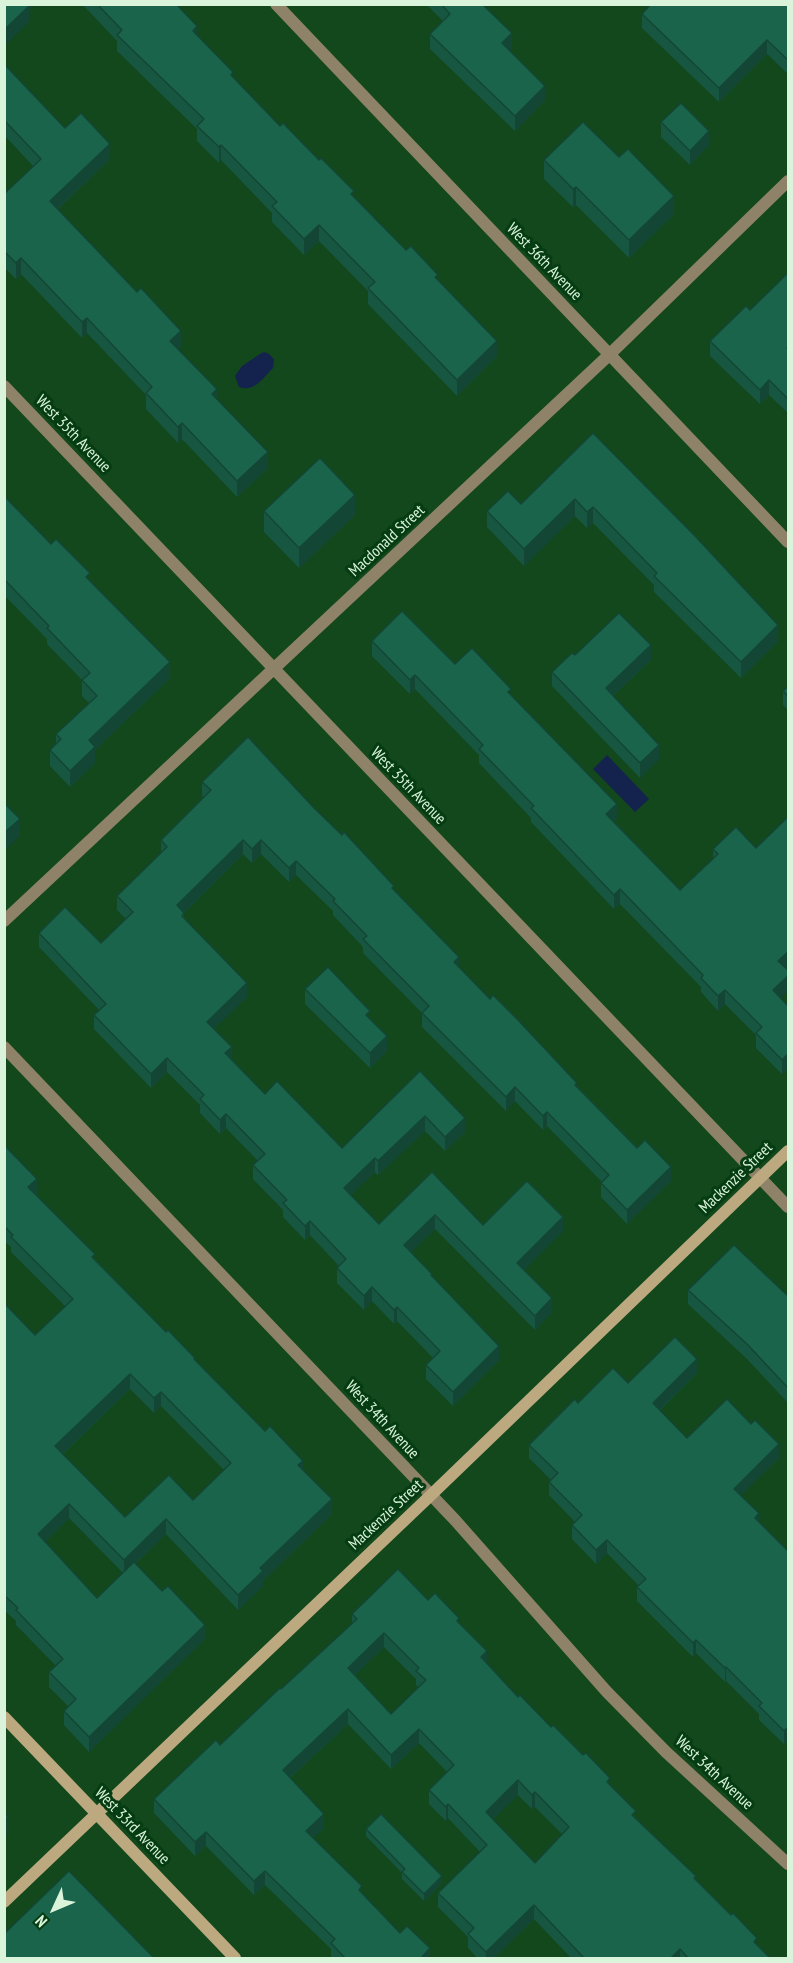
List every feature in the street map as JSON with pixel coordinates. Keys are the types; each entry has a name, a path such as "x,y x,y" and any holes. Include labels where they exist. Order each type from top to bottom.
{"street":[{"name":"West 36th Avenue","path":"276,4 789,542"},
{"name":"Macdonald Street","path":"4,921 609,355 789,181"},
{"name":"West 35th Avenue","path":"4,386 789,1207"},
{"name":"West 34th Avenue","path":"4,1047 455,1520 607,1692 666,1752 789,1864"},
{"name":"Mackenzie Street","path":"4,1902 789,1151"},
{"name":"West 33rd Avenue","path":"4,1717 235,1959"}],"water":[{"path":"264,352 274,359 273,368 254,386 239,387 235,376 242,366"},
{"path":"607,755 649,799 635,812 593,769"}],"building":[{"path":"4,4 28,4 29,6 4,30"},
{"path":"97,4 176,4 197,26 193,31 233,72 231,75 280,126 283,123 319,160 321,158 354,191 351,194 406,250 411,246 438,275 435,277 497,341 457,380 368,288 375,282 319,225 304,239 272,206 277,202 221,145 219,147 197,126 204,119 117,35 122,30"},
{"path":"441,4 482,4 512,33 502,43 545,86 515,116 430,34 450,14"},
{"path":"651,4 789,4 789,61 767,40 719,88 642,14"},
{"path":"4,64 65,128 81,113 110,144 50,201 137,292 141,288 181,331 170,341 217,389 212,394 268,452 237,481 182,423 178,427 146,393 152,387 87,318 82,322 21,258 16,263 4,251 4,194 41,159 4,120"},
{"path":"681,103 709,131 690,151 661,122"},
{"path":"583,122 619,157 628,149 674,196 629,240 576,187 573,189 544,160"},
{"path":"789,272 789,347 787,348 789,349 789,400 769,380 760,390 710,341 746,306 750,310"},
{"path":"593,433 695,536 778,625 741,662 654,576 657,573 593,507 587,512 575,499 524,549 487,511 508,491 521,504"},
{"path":"320,458 355,495 299,548 264,511"},
{"path":"4,496 51,544 56,539 90,573 86,577 170,662 89,740 95,747 70,771 50,750 61,739 56,734 97,696 82,680 90,673 4,579"},
{"path":"402,611 455,664 472,648 511,689 508,692 617,804 606,814 680,890 718,854 713,849 736,827 756,848 789,816 789,951 778,961 789,971 789,975 773,990 789,1007 789,1053 782,1060 756,1033 762,1027 725,990 718,996 701,978 703,975 620,889 614,895 531,808 534,806 479,749 483,745 415,675 410,680 372,641"},
{"path":"619,613 651,645 606,688 659,745 640,763 552,672 572,653 575,655"},
{"path":"789,686 789,697 783,691"},
{"path":"248,737 314,808 342,835 344,832 394,886 392,888 459,957 454,962 490,999 493,995 518,1020 577,1083 575,1085 637,1148 645,1140 671,1167 627,1210 601,1183 609,1175 547,1112 543,1116 515,1087 506,1097 422,1013 429,1006 363,939 367,936 333,901 335,899 296,861 289,868 261,840 252,849 243,840 177,905 184,913 182,916 247,983 207,1022 232,1047 225,1053 265,1094 277,1081 342,1148 420,1071 465,1118 445,1137 425,1116 378,1161 375,1158 344,1188 379,1224 432,1172 483,1225 527,1181 563,1217 517,1263 552,1298 535,1316 435,1215 404,1245 499,1346 453,1392 426,1365 440,1351 397,1307 394,1310 372,1287 364,1296 337,1268 346,1259 310,1221 305,1226 283,1203 287,1200 253,1165 265,1154 226,1114 220,1120 200,1099 204,1095 167,1058 151,1074 94,1015 106,1004 39,933 65,907 101,943 133,912 117,896 167,847 161,840 211,790 202,782"},
{"path":"4,803 20,819 4,833"},
{"path":"328,967 370,1011 366,1015 387,1036 370,1053 305,989"},
{"path":"4,1145 37,1179 28,1187 95,1254 92,1257 166,1332 168,1330 265,1431 270,1426 303,1461 298,1465 332,1499 260,1568 263,1571 238,1595 166,1519 124,1560 69,1504 38,1534 97,1598 134,1562 162,1591 168,1586 205,1625 89,1737 64,1711 76,1699 49,1672 63,1659 4,1595 4,1303 35,1335 73,1299 11,1237 13,1235 4,1226","holes":["130,1374 154,1398 161,1392 231,1463 193,1500 169,1475 125,1517 55,1446"]},
{"path":"734,1245 789,1297 789,1389 747,1344 688,1290"},
{"path":"675,1337 697,1359 653,1403 687,1438 727,1399 751,1424 755,1420 779,1444 734,1489 759,1513 755,1518 789,1552 789,1729 784,1731 759,1706 762,1703 726,1667 696,1640 693,1643 637,1587 646,1579 607,1540 596,1550 572,1525 582,1515 549,1482 558,1473 529,1445 575,1399 578,1403 613,1368 628,1383"},
{"path":"398,1569 428,1600 435,1593 459,1618 457,1621 487,1651 481,1657 518,1697 520,1695 583,1755 586,1753 610,1778 607,1782 636,1811 632,1815 696,1876 694,1878 731,1915 733,1913 757,1938 754,1942 771,1959 689,1959 680,1949 670,1959 585,1959 534,1905 486,1952 468,1934 474,1928 438,1893 487,1845 448,1804 446,1807 429,1790 454,1765 419,1729 391,1755 348,1709 283,1770 324,1814 306,1831 362,1886 359,1890 400,1933 407,1926 430,1948 422,1957 424,1959 346,1959 331,1943 335,1939 265,1871 254,1881 206,1832 195,1842 154,1799 216,1740 220,1745 357,1619 352,1614","holes":["384,1633 419,1668 416,1671 426,1680 391,1714 348,1668","518,1780 532,1795 535,1792 569,1827 535,1863 486,1812"]},
{"path":"381,1814 442,1876 424,1894 402,1872 405,1869 366,1829"},
{"path":"69,1871 155,1959 4,1959 4,1934"}]}
